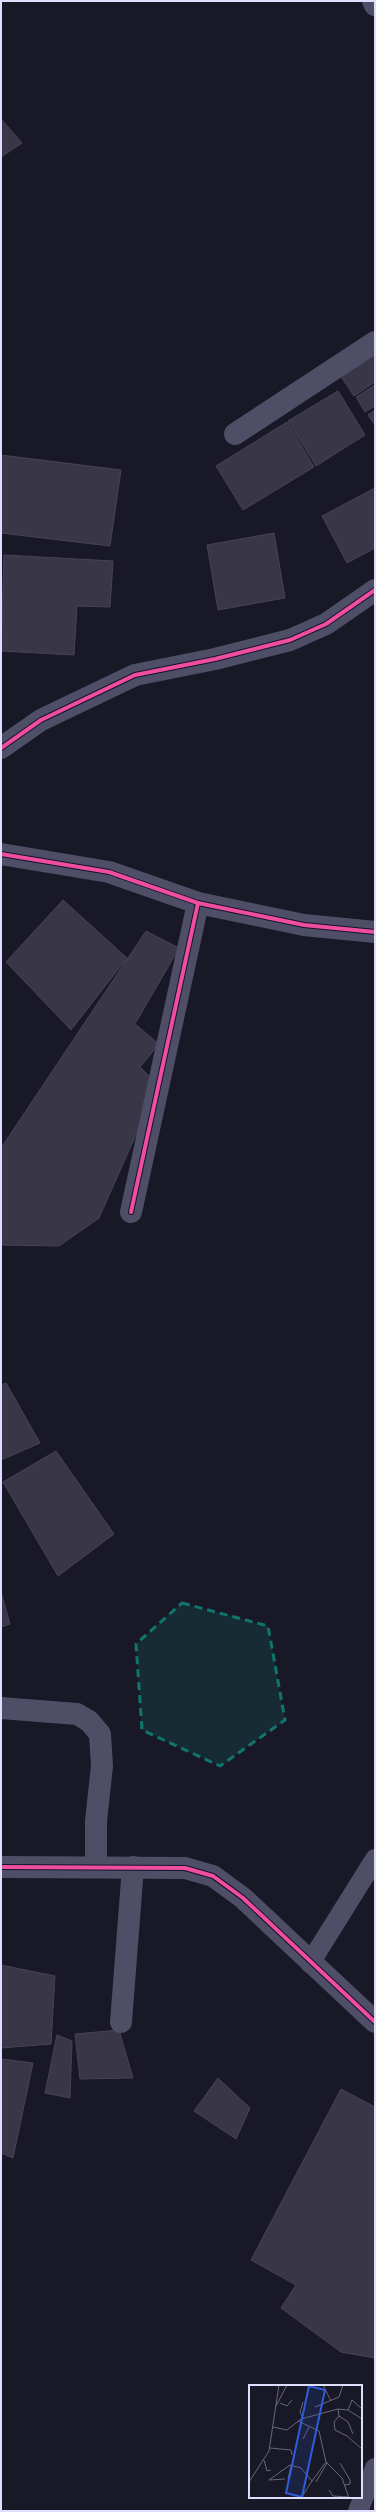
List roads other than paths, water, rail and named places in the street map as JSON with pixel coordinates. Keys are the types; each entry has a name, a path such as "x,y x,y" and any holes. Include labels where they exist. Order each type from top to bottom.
{"street":[{"path":"373,1 375,5"},
{"path":"235,434 375,342"},
{"path":"4,741 41,720 135,675 215,659 290,640 326,624 375,590"},
{"path":"1,854 109,872 198,903 304,925 375,932"},
{"path":"131,1212 198,903"},
{"path":"1,1708 77,1714 89,1720 100,1734 102,1766 96,1820 96,1867"},
{"path":"1,1867 185,1868 213,1876 243,1898 310,1963 375,2022"},
{"path":"121,2022 134,1867"}],"lane":[{"path":"310,1963 375,1859"},
{"path":"358,2511 375,2468"}]}
